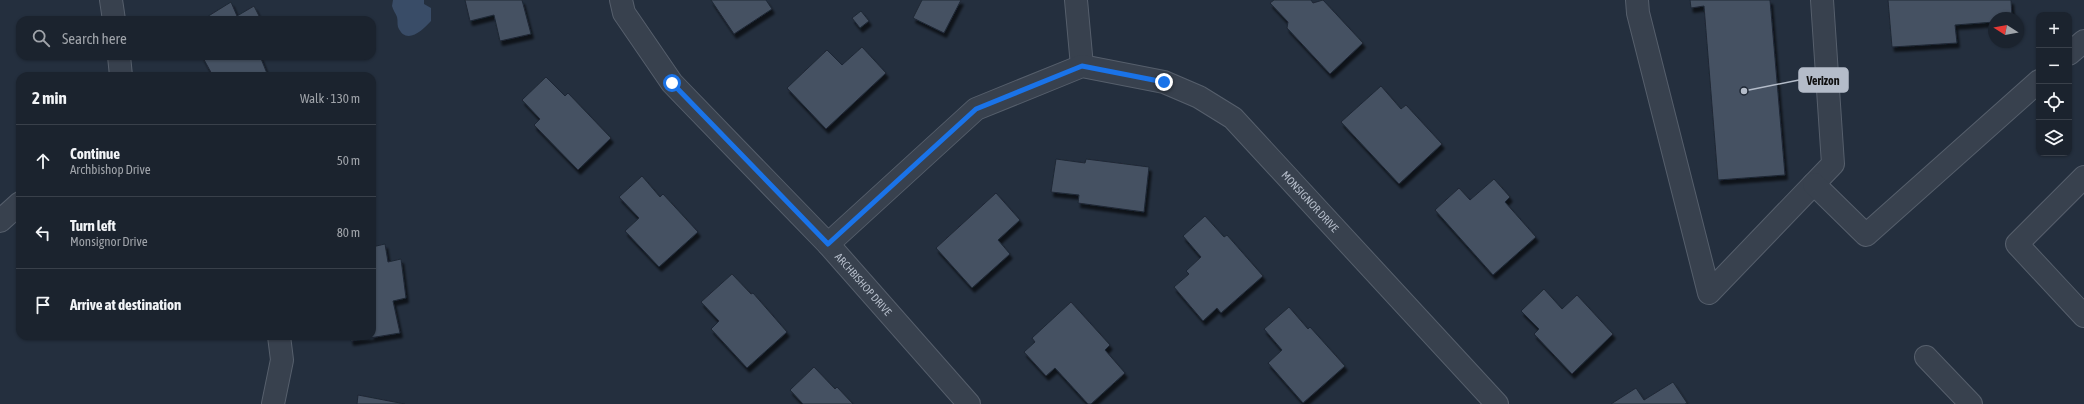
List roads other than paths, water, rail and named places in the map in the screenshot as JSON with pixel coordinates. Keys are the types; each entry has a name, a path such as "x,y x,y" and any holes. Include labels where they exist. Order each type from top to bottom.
{"street":[{"path":"111,0 113,16"},
{"name":"ARCHBISHOP DRIVE","path":"621,0 624,13 672,83 828,244 969,404"},
{"path":"828,244 976,109 1082,66 1076,0"},
{"path":"1637,0 1638,13 1709,293 1833,164 1822,0"},
{"path":"2072,51 2084,41"},
{"path":"119,60 120,72"},
{"name":"MONSIGNOR DRIVE","path":"1082,66 1164,82 1199,97 1233,118 1497,404"},
{"path":"1814,184 1866,235 2036,84"},
{"path":"2084,177 2017,244 2084,316"},
{"path":"0,221 16,207"},
{"path":"273,404 282,360 280,340"},
{"path":"1926,357 1971,404"}],"water":[{"path":"393,0 424,0 424,4 431,8 431,21 419,32 410,36 401,33 398,27 397,17 392,6"}],"place":[{"name":"Verizon","path":"1744,91"}]}
